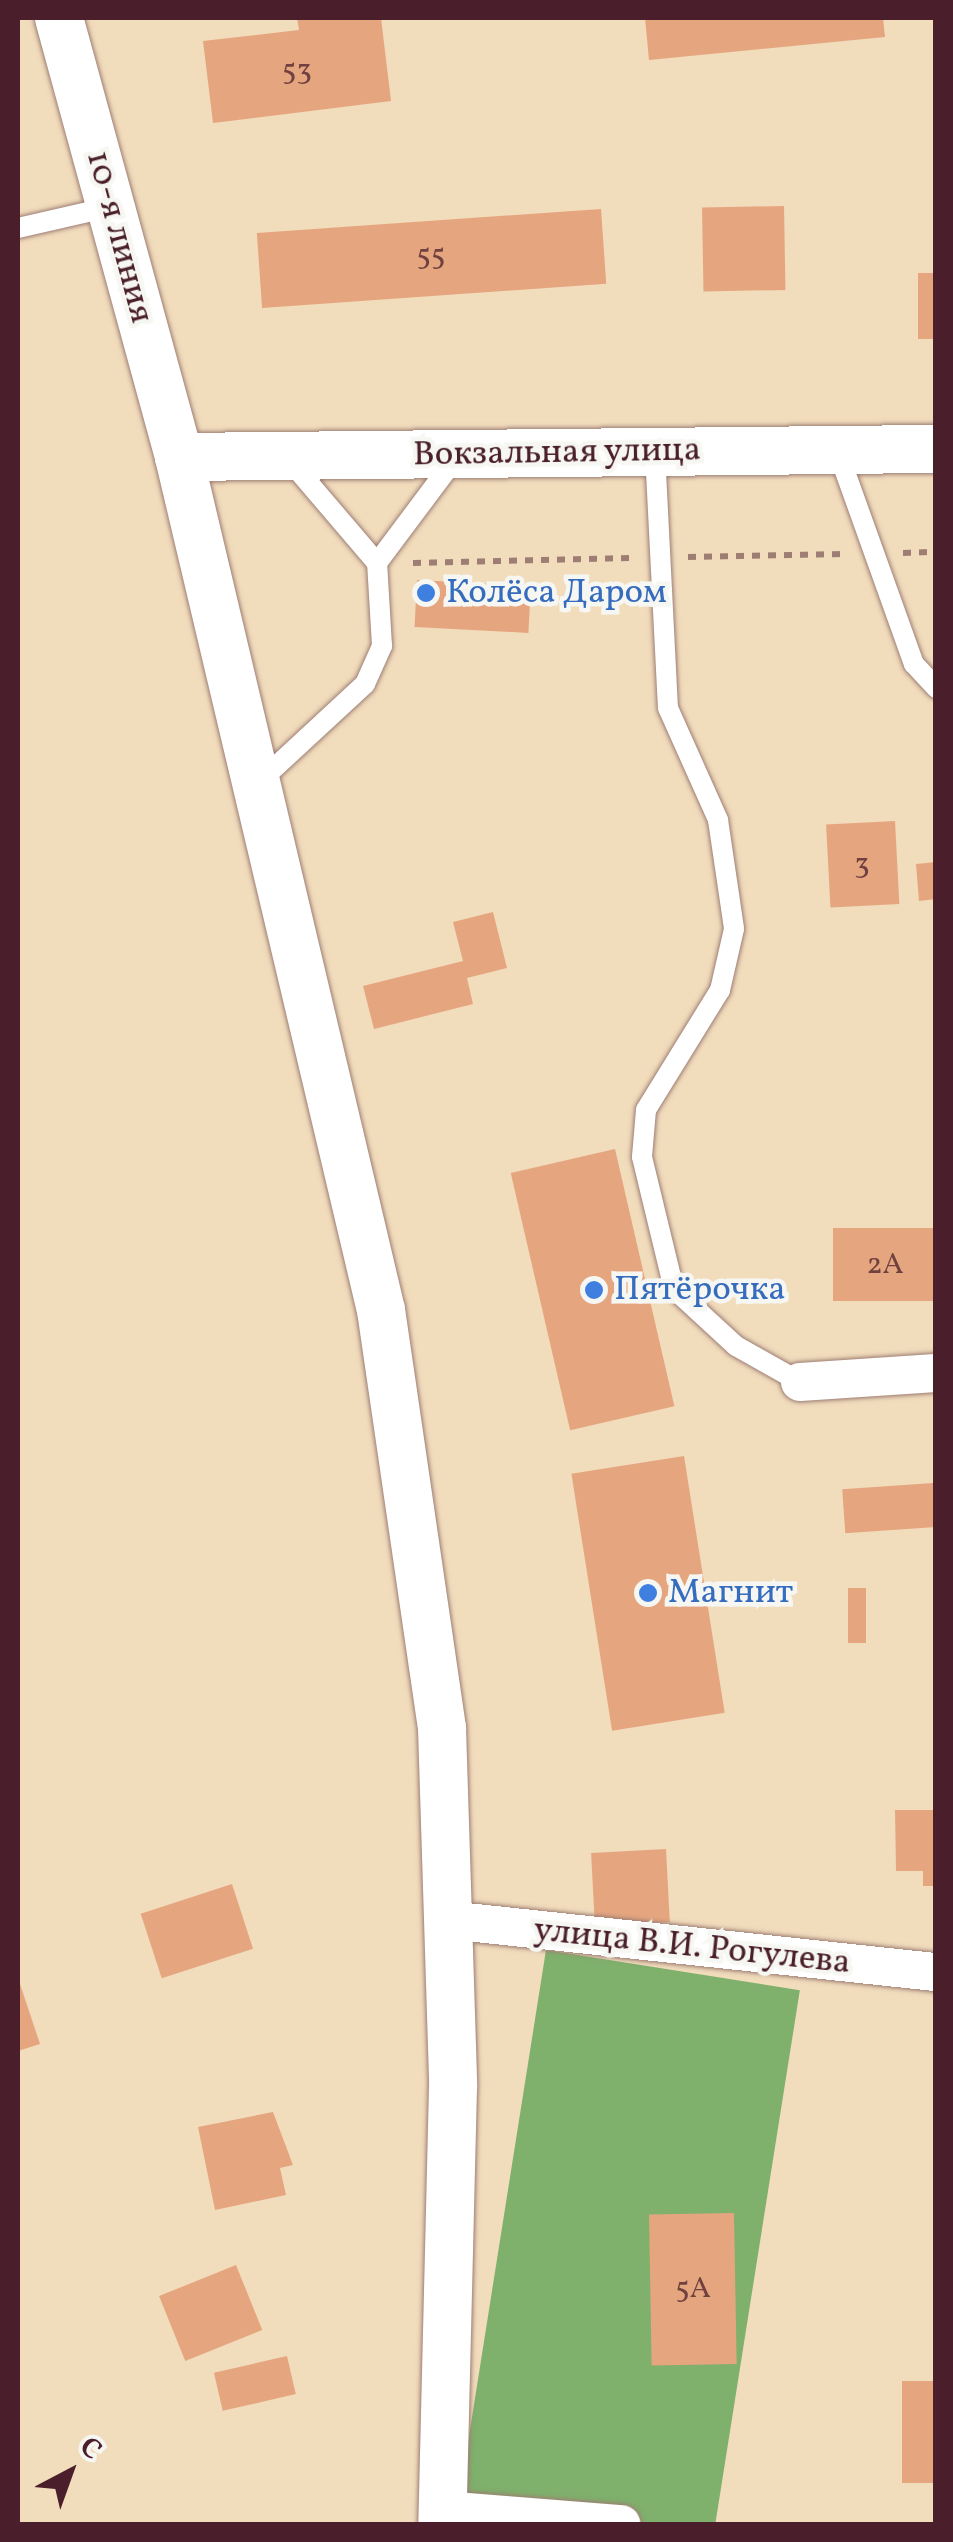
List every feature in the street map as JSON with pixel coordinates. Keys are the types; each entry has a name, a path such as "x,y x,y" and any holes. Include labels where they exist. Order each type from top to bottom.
{"street":[{"name":"10-я линия","path":"58,18 179,457 381,1310 442,1728 448,1920 442,2517"},
{"name":"Вокзальная улица","path":"179,457 936,449"},
{"path":"800,1382 936,1374"},
{"name":"улица В.И. Рогулева","path":"448,1920 936,1972"},
{"path":"442,2517 621,2524"}],"lane":[{"path":"18,228 110,207"},
{"path":"837,450 914,664 936,688"},
{"path":"655,452 668,708 718,820 734,929 720,990 646,1110 642,1157 674,1289 736,1346 800,1382"},
{"path":"376,564 458,454"},
{"path":"256,784 366,684 382,646 376,564 286,456"}],"green space":[{"path":"546,1950 800,1990 715,2524 501,2524 456,2517"}],"building":[{"path":"297,18 381,18 391,101 213,123 203,41 299,30"},
{"path":"645,18 883,18 885,37 649,60"},
{"path":"784,206 785,290 703,291 702,207"},
{"path":"601,209 606,284 262,308 257,233"},
{"path":"918,273 936,273 936,339 918,339"},
{"path":"417,580 531,586 528,633 415,627"},
{"path":"895,821 899,904 830,907 826,825"},
{"path":"936,862 936,899 919,901 916,864"},
{"path":"493,912 507,968 467,978 473,1004 374,1029 363,986 463,961 453,922"},
{"name":"Пятёрочка","path":"615,1149 674,1406 570,1430 511,1173"},
{"path":"833,1228 936,1228 936,1301 833,1301"},
{"name":"Магнит","path":"684,1456 725,1713 612,1731 571,1474"},
{"path":"933,1483 936,1527 845,1533 842,1489"},
{"path":"848,1588 866,1588 866,1643 848,1643"},
{"path":"895,1810 936,1810 936,1886 923,1886 923,1871 896,1871"},
{"path":"666,1849 670,1922 595,1926 591,1853"},
{"path":"232,1884 253,1949 162,1978 141,1914"},
{"path":"18,1978 40,2044 18,2051"},
{"path":"273,2112 293,2165 280,2168 286,2195 215,2210 198,2127"},
{"path":"734,2213 737,2364 652,2365 649,2214"},
{"path":"236,2265 262,2330 185,2361 159,2296"},
{"path":"287,2356 296,2394 223,2411 214,2373"},
{"path":"902,2381 936,2381 936,2483 902,2483"}],"place":[{"name":"Колёса Даром","path":"426,593"},
{"name":"Пятёрочка","path":"594,1290"},
{"name":"Магнит","path":"648,1593"}]}
